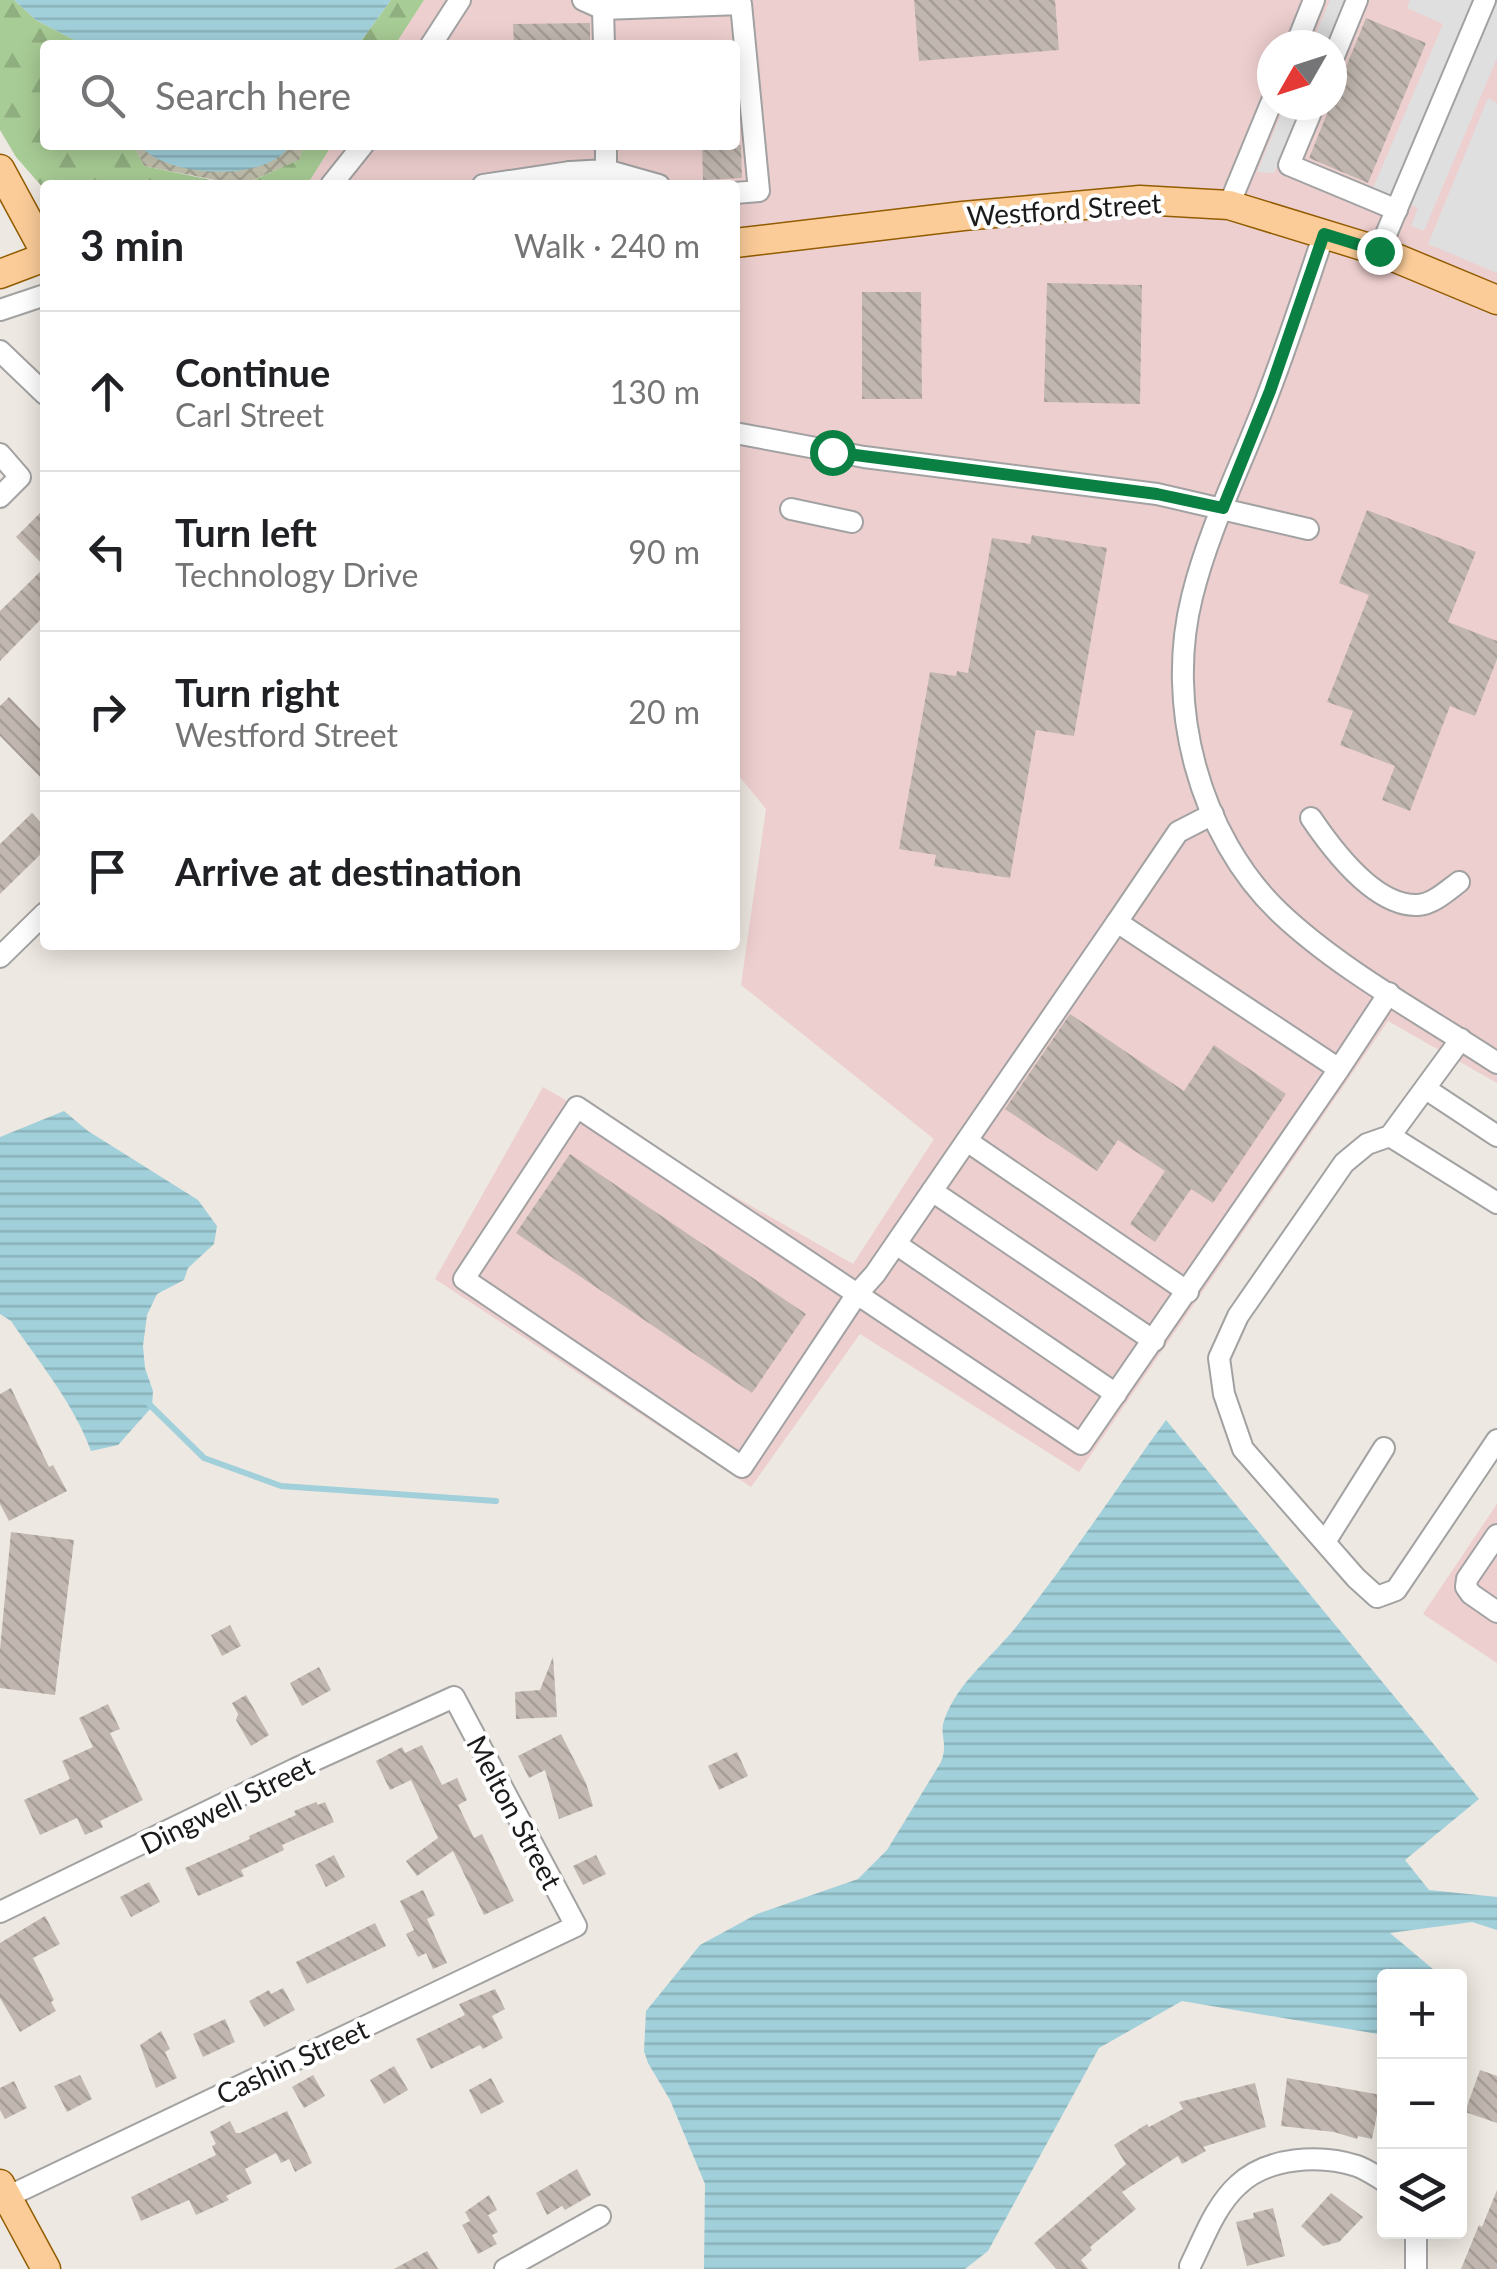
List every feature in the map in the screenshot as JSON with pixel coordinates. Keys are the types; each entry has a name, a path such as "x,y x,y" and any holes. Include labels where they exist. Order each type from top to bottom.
{"main road":[{"path":"0,170 40,245"},
{"name":"Westford Street","path":"740,241 1140,200 1229,205 1379,251 1497,300"},
{"path":"0,274 40,256"},
{"path":"4,2190 46,2269"}],"street":[{"path":"434,40 460,0"},
{"path":"583,0 603,9 741,4 759,191 740,193"},
{"path":"1302,30 1314,0"},
{"path":"1345,30 1357,0"},
{"path":"1379,251 1484,0"},
{"path":"603,9 604,40"},
{"path":"1229,205 1264,120"},
{"path":"1308,120 1289,165 1397,210"},
{"path":"335,180 360,150"},
{"path":"606,150 606,170"},
{"path":"570,179 606,170 641,180"},
{"path":"1324,234 1192,598 1184,652 1184,701 1193,754 1213,814 1246,875 1278,911 1316,943 1497,1063"},
{"path":"0,310 40,297"},
{"path":"0,351 40,389"},
{"path":"740,433 832,452 1157,494 1308,530"},
{"path":"0,454 20,476 0,497"},
{"path":"790,509 852,522"},
{"path":"1213,814 1178,832 896,1244 857,1294 742,1467 464,1279 577,1108 857,1294 1081,1444 1390,992"},
{"path":"1311,818 1363,881 1395,900 1419,906 1458,882"},
{"path":"0,958 40,917"},
{"path":"1117,922 1340,1069"},
{"path":"1461,1039 1390,1136 1367,1144 1344,1163 1238,1316 1219,1358 1224,1394 1243,1448 1377,1597 1396,1590 1497,1440"},
{"path":"1426,1089 1497,1136"},
{"path":"1390,1136 1497,1203"},
{"path":"966,1141 1188,1292"},
{"path":"932,1191 1154,1341"},
{"path":"896,1244 1116,1394"},
{"path":"1325,1542 1384,1448"},
{"path":"1497,1534 1466,1587 1497,1612"},
{"name":"Dingwell Street","path":"0,1912 454,1697"},
{"name":"Melton Street","path":"454,1697 576,1926"},
{"name":"Cashin Street","path":"4,2190 576,1926"},
{"path":"1190,2266 1221,2205 1258,2170 1283,2162 1323,2161 1358,2166 1377,2177"},
{"path":"505,2269 600,2216"},
{"path":"1416,2239 1416,2269"}],"shaded area":[{"path":"424,0 1497,0 1497,1083 1388,1021 1079,1472 860,1334 751,1487 435,1279 543,1087 853,1264 934,1139 741,985 766,809 740,777 740,180 310,180 329,150 740,150 740,40 398,40"},
{"path":"1330,0 1347,0 1334,30 1317,30"},
{"path":"1410,0 1497,0 1497,58 1424,231 1411,226 1418,208 1373,188 1443,24 1407,8"},
{"path":"1488,98 1497,103 1497,273 1428,244"},
{"path":"1279,120 1297,120 1274,173 1257,172"},
{"path":"136,150 303,150 300,160 253,180 215,180 144,166"},
{"path":"1497,1504 1497,1663 1423,1614"}],"green space":[{"path":"0,0 14,0 36,20 74,40 40,40 40,150 136,150 144,166 211,180 40,180 40,184 16,157 0,130"},
{"path":"391,0 424,0 398,40 362,40"},
{"path":"303,150 329,150 310,180 253,180 299,160"}],"water":[{"path":"14,0 391,0 362,40 74,40 36,20"},
{"path":"145,150 285,150 260,166 238,171 192,169 152,156"},
{"path":"64,1111 88,1131 198,1200 217,1226 214,1244 188,1268 184,1280 157,1294 147,1315 143,1346 153,1391 152,1407 118,1445 91,1451 55,1384 11,1321 0,1314 0,1137"},
{"path":"1166,1420 1479,1799 1405,1860 1429,1890 1497,1897 1497,1930 1472,1922 1390,1933 1433,1969 1377,1969 1377,2034 1182,2001 1099,2048 988,2251 965,2269 704,2269 705,2184 670,2100 648,2063 644,2051 646,2011 700,1945 757,1914 858,1879 887,1850 941,1762 943,1724 958,1693 1007,1638"}],"building":[{"path":"914,0 1055,0 1059,50 919,61"},
{"path":"1366,18 1426,43 1368,183 1309,158 1324,120 1347,120 1347,65"},
{"path":"590,23 590,40 514,40 513,24"},
{"path":"741,145 742,178 703,180 702,150 740,150"},
{"path":"1047,283 1142,285 1140,404 1044,402"},
{"path":"862,292 921,292 922,399 862,399"},
{"path":"1367,510 1476,552 1448,622 1497,641 1497,659 1475,716 1450,706 1410,811 1382,800 1395,766 1340,745 1353,711 1327,702 1369,595 1339,583"},
{"path":"40,513 40,562 16,537"},
{"path":"1032,535 1107,548 1074,736 1036,730 1010,878 934,866 936,855 899,849 930,672 956,676 957,671 968,673 992,538 1030,544"},
{"path":"40,572 40,620 0,661 0,611"},
{"path":"9,697 40,729 40,777 0,736 0,706"},
{"path":"32,813 40,822 40,855 0,894 0,844"},
{"path":"1070,1014 1184,1091 1214,1045 1286,1094 1213,1203 1191,1189 1155,1242 1130,1224 1165,1171 1118,1140 1097,1171 1005,1109"},
{"path":"570,1154 806,1314 752,1393 516,1233"},
{"path":"11,1388 49,1467 53,1465 67,1491 9,1521 0,1504 0,1394"},
{"path":"11,1532 74,1540 55,1695 0,1688"},
{"path":"230,1625 241,1646 222,1656 211,1635"},
{"path":"553,1657 557,1717 516,1719 515,1692 540,1690"},
{"path":"319,1667 331,1690 302,1706 290,1683"},
{"path":"246,1695 269,1735 251,1746 236,1720 238,1714 232,1703"},
{"path":"108,1704 120,1729 110,1733 143,1800 100,1821 103,1827 85,1835 77,1818 40,1835 24,1800 70,1779 62,1761 93,1747 79,1718"},
{"path":"561,1734 593,1806 559,1819 545,1770 529,1778 518,1756"},
{"path":"422,1745 442,1785 457,1778 467,1800 458,1805 474,1838 482,1834 514,1901 484,1915 453,1851 417,1876 406,1861 438,1838 411,1780 390,1790 376,1761 402,1747 405,1753"},
{"path":"737,1752 748,1776 719,1790 708,1766"},
{"path":"316,1802 325,1802 334,1822 282,1845 284,1850 241,1870 244,1876 198,1896 185,1868 250,1839 249,1836"},
{"path":"334,1855 345,1877 326,1887 315,1865"},
{"path":"596,1855 606,1874 583,1885 573,1866"},
{"path":"149,1882 160,1902 131,1917 120,1897"},
{"path":"423,1890 435,1915 427,1919 447,1963 433,1969 426,1953 418,1957 406,1934 414,1930 400,1901"},
{"path":"45,1916 60,1944 33,1958 56,2011 20,2032 0,1998 0,1943"},
{"path":"375,1923 386,1946 307,1984 296,1962"},
{"path":"283,1988 295,2010 264,2027 249,2001 269,1990 271,1994"},
{"path":"495,1989 505,2009 492,2016 503,2038 431,2069 416,2039 465,2015 459,2004"},
{"path":"225,2019 235,2042 203,2057 193,2034"},
{"path":"161,2031 177,2078 156,2088 140,2045"},
{"path":"394,2066 408,2090 384,2104 370,2080"},
{"path":"1480,2070 1497,2076 1497,2123 1467,2113"},
{"path":"80,2075 92,2099 67,2112 54,2086"},
{"path":"313,2075 325,2096 304,2108 292,2087"},
{"path":"491,2078 504,2102 481,2114 469,2090"},
{"path":"1287,2078 1377,2094 1372,2139 1281,2126"},
{"path":"14,2081 27,2108 5,2119 0,2110 0,2088"},
{"path":"1255,2083 1266,2127 1203,2147 1206,2151 1182,2164 1178,2156 1122,2192 1136,2209 1090,2247 1092,2250 1081,2260 1088,2269 1056,2269 1034,2243 1126,2164 1114,2145 1147,2124 1149,2127 1183,2109 1179,2102"},
{"path":"287,2111 312,2163 295,2172 289,2159 281,2163 276,2153 245,2169 252,2183 226,2196 229,2200 196,2215 189,2200 141,2221 131,2197 216,2155 210,2132 230,2121 236,2133 240,2133"},
{"path":"577,2169 591,2195 547,2215 536,2193"},
{"path":"1497,2190 1497,2269 1461,2269 1479,2225 1482,2227"},
{"path":"1331,2193 1363,2217 1339,2242 1323,2246 1301,2226"},
{"path":"489,2195 497,2210 488,2215 498,2232 492,2235 497,2244 478,2254 462,2225 470,2221 465,2212"},
{"path":"1273,2208 1285,2256 1247,2266 1236,2222"},
{"path":"427,2251 438,2269 394,2269"}],"waterway":[{"path":"149,1404 204,1458 281,1486 496,1501"}],"route":[{"path":"832,452 1157,494 1223,508 1270,391 1324,234 1379,251"}]}
